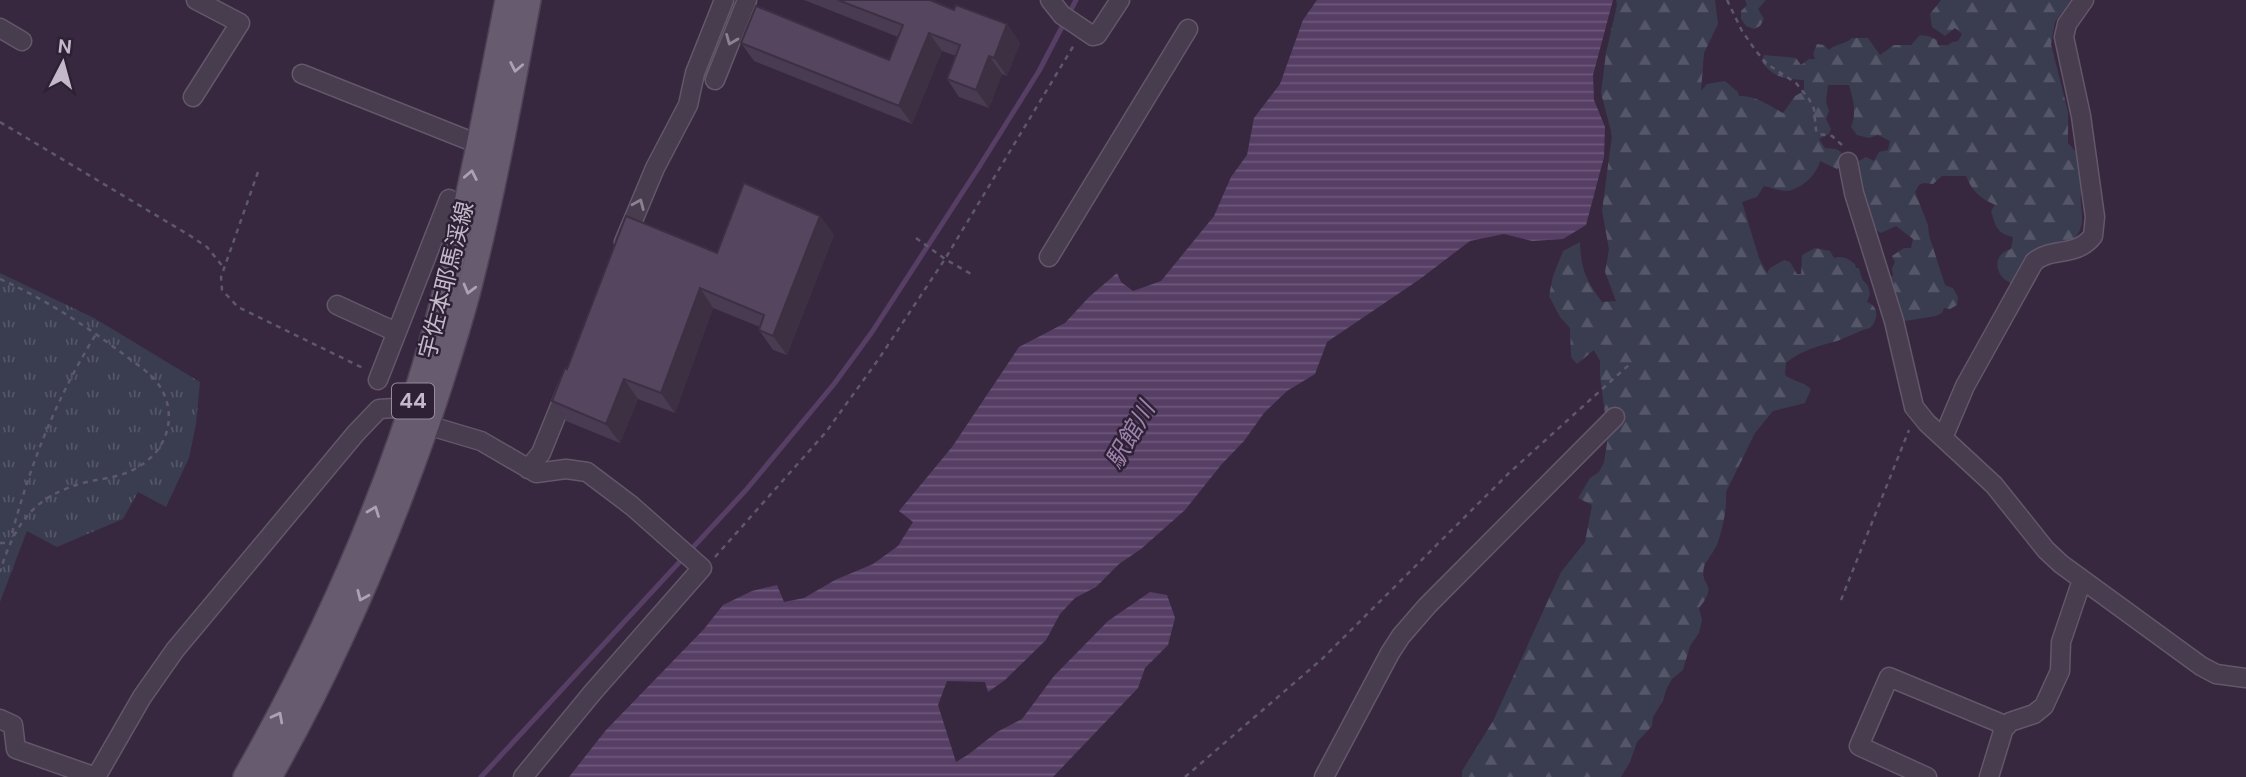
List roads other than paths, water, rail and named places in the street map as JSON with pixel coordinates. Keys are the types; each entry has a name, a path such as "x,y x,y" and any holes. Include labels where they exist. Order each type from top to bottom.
{"main road":[{"name":"宇佐本耶馬渓線","path":"270,777 358,606 397,510 507,0"},
{"name":"宇佐本耶馬渓線","path":"245,777 336,601 374,511 454,343 482,238 529,0"}],"street":[{"path":"193,97 240,23 196,0"},
{"path":"620,254 655,168 688,105 695,73 724,0"},
{"path":"715,80 747,0"},
{"path":"1050,0 1062,15 1093,36 1097,35 1120,0"},
{"path":"1942,438 1965,386 2034,262 2041,257 2081,247 2092,236 2095,217 2081,116 2064,37 2067,24 2084,0"},
{"path":"0,28 22,41"},
{"path":"1049,257 1188,29"},
{"path":"302,74 478,144"},
{"path":"1848,162 1854,193 1894,321 1916,410 1942,438 1994,485 2053,557 2201,666 2216,674 2246,678"},
{"path":"378,380 449,199"},
{"path":"337,305 396,332"},
{"path":"528,469 541,453 573,375"},
{"path":"0,719 13,725 13,745 16,749 96,777 142,697 164,665 356,433 380,409 394,408 481,441 528,469 540,473 566,468 590,474 632,506 702,568 593,692 523,777"},
{"path":"1324,777 1401,636 1427,606 1615,417"},
{"path":"1989,777 2001,735 2007,726 2034,714 2044,706 2060,671 2061,642 2082,580"},
{"path":"1927,777 1859,747 1889,677 2007,726"}],"water":[{"name":"駅館川","path":"1317,0 1613,0 1593,75 1594,100 1605,127 1604,157 1586,225 1563,239 1532,241 1504,234 1470,241 1420,279 1327,342 1315,374 1287,391 1264,413 1244,441 1185,510 1141,549 1119,564 1096,587 1075,598 1060,614 1046,640 1005,680 988,692 985,682 947,681 938,705 956,762 997,732 1022,719 1054,676 1108,621 1150,592 1167,595 1175,618 1168,645 1145,668 1138,688 1053,777 569,777 606,730 704,629 723,605 752,591 777,585 784,602 804,598 835,580 873,564 898,546 913,522 899,511 952,447 1019,347 1065,323 1089,297 1117,273 1121,282 1133,291 1161,281 1214,216 1231,177 1247,155 1254,118 1280,84 1303,20"}],"waterway":[{"path":"481,777 746,490 834,384 872,332 979,167 1039,71 1076,0"}]}
